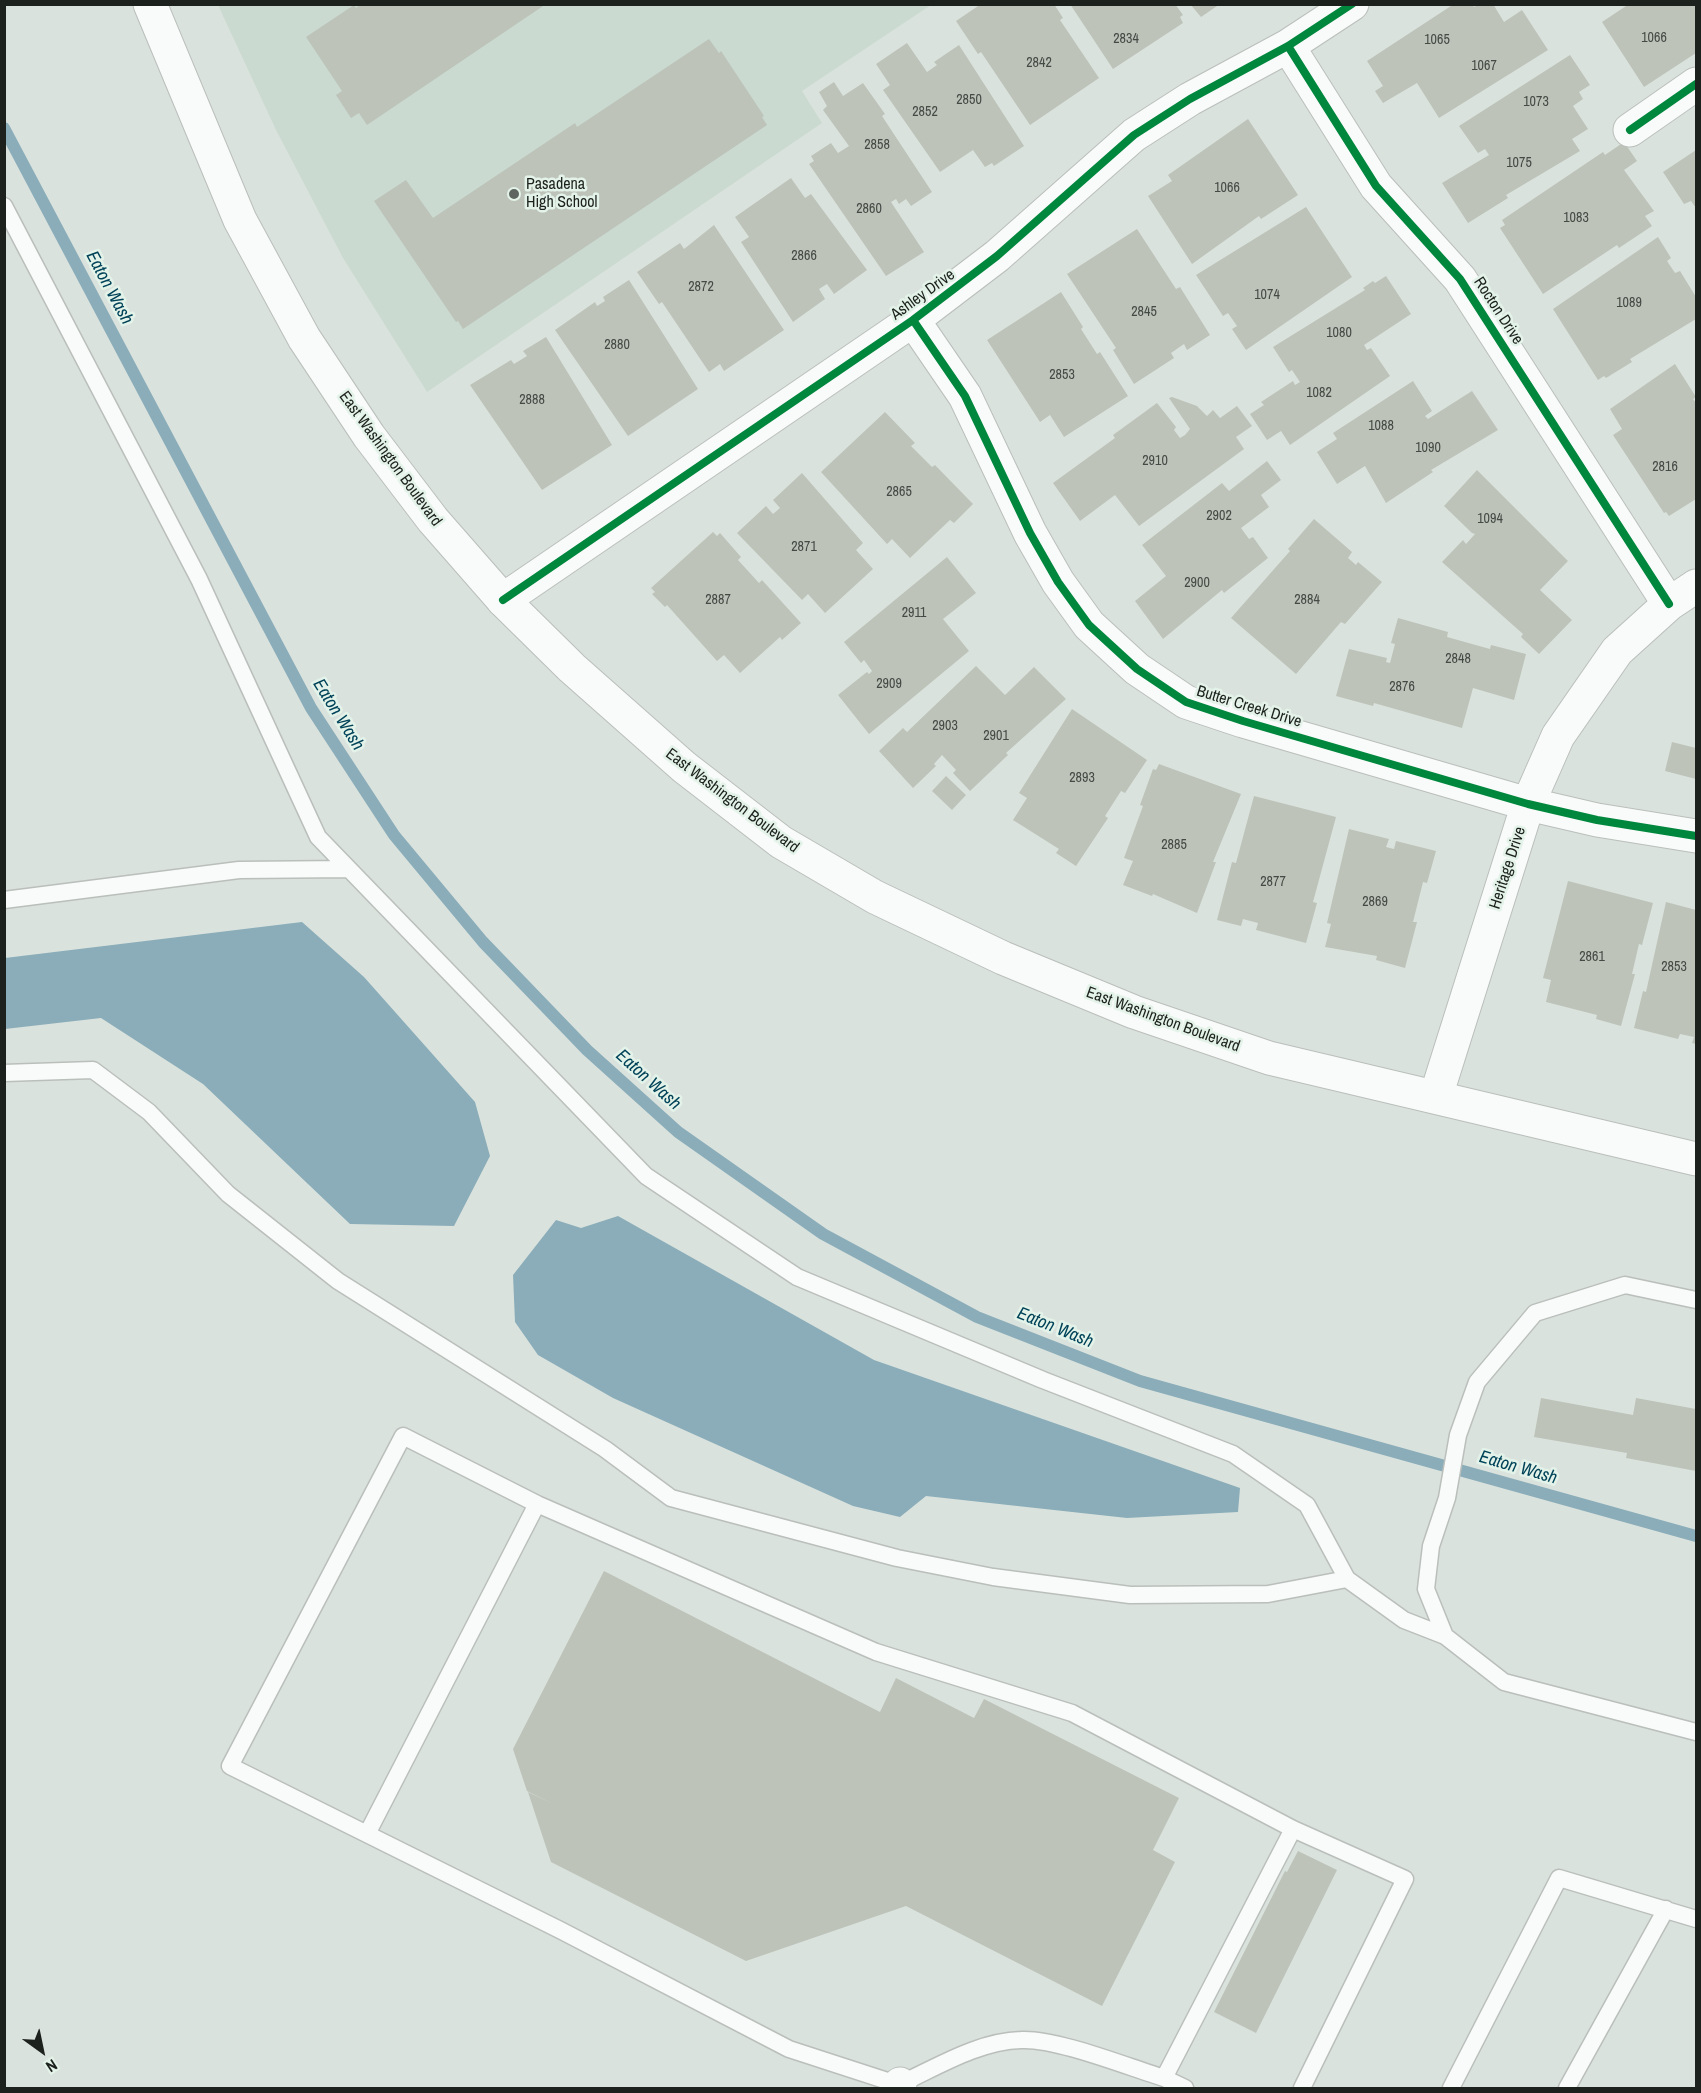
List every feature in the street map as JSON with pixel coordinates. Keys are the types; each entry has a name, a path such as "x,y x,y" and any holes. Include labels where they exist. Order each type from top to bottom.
{"street":[{"name":"East Washington Boulevard","path":"150,4 240,220 304,338 369,436 426,510 503,600 572,668 684,767 781,842 875,897 1003,958 1134,1012 1269,1058 1696,1159"},
{"name":"Ashley Drive","path":"503,600 913,320 997,256 1134,135 1190,99 1288,46 1352,4"},
{"name":"Rocton Drive","path":"1288,46 1341,134 1376,186 1460,279 1669,604"},
{"path":"1630,130 1696,84"},
{"name":"Butter Creek Drive","path":"913,320 965,396 1030,533 1058,582 1089,625 1137,669 1186,702 1528,804 1597,820 1696,836"},
{"name":"Heritage Drive","path":"1436,1096 1528,804 1558,736 1617,651 1669,604 1696,586"}],"lane":[{"path":"4,206 199,579 318,837 646,1176 797,1277 1043,1380 1233,1454 1308,1505 1347,1579 1404,1620 1445,1636 1504,1682 1696,1732"},
{"path":"4,900 239,870 348,868"},
{"path":"4,1073 93,1070 149,1112 228,1194 338,1281 605,1449 671,1498 897,1558 993,1577 1131,1595 1268,1594 1347,1579"},
{"path":"1445,1636 1426,1589 1431,1546 1447,1498 1458,1435 1477,1382 1534,1313 1625,1285 1696,1300"},
{"path":"1185,2088 1164,2078 1065,2048 1022,2040 980,2048 901,2087 789,2049 560,1930 231,1766 403,1436 537,1504 690,1573 876,1652 1072,1713 1293,1829 1405,1879 1302,2088"},
{"path":"367,1834 537,1504"},
{"path":"1164,2078 1293,1829"},
{"path":"1451,2088 1559,1878 1696,1919"},
{"path":"1567,2088 1665,1909"}],"shaded area":[{"name":"Pasadena High School","path":"218,5 931,5 802,91 822,123 427,392 343,258 276,130"}],"water":[{"path":"302,922 364,977 475,1102 490,1156 454,1226 350,1224 203,1084 101,1018 5,1029 5,958"},
{"path":"618,1216 874,1360 1240,1488 1238,1512 1127,1518 926,1496 900,1517 853,1506 613,1398 538,1355 515,1322 513,1275 556,1220 581,1228"}],"building":[{"path":"361,4 546,4 367,125 359,113 351,118 336,95 342,91 306,37 354,5 356,8"},
{"path":"981,4 1054,4 1063,18 1060,20 1099,78 1030,125 981,52 978,54 956,21"},
{"path":"1070,4 1175,4 1183,15 1180,17 1183,23 1113,69"},
{"path":"1190,4 1220,4 1201,17"},
{"path":"1454,4 1472,4 1474,7 1479,4 1493,4 1504,22 1522,10 1548,50 1439,118 1417,83 1383,103 1375,91 1383,86 1367,61"},
{"path":"1629,4 1696,4 1696,53 1644,87 1602,22"},
{"path":"709,39 719,53 721,51 764,116 762,117 767,125 463,329 374,201 406,180 433,218 575,123 577,127"},
{"path":"907,43 927,72 937,65 934,62 959,45 1024,146 994,166 992,163 985,167 973,150 940,172 883,90 890,85 876,64"},
{"path":"1570,55 1590,85 1579,92 1583,99 1573,106 1588,129 1572,139 1580,151 1506,195 1508,198 1468,223 1442,183 1489,155 1485,149 1478,153 1459,126"},
{"path":"834,82 843,96 863,83 885,114 882,116 932,192 911,206 906,199 899,204 896,199 891,202 924,252 886,276 809,164 814,161 811,156 831,143 838,153 849,146 823,110 827,106 819,92"},
{"path":"1248,119 1298,195 1261,219 1259,216 1192,264 1148,196 1172,181 1168,175"},
{"path":"1624,142 1637,161 1624,170 1654,211 1645,216 1652,226 1619,248 1617,245 1543,294 1500,228 1505,225 1502,220 1603,152 1605,155"},
{"path":"1696,150 1696,208 1691,201 1684,204 1663,172"},
{"path":"791,178 805,198 811,194 867,270 834,294 827,284 819,289 825,299 793,322 741,242 749,237 735,217"},
{"path":"1306,207 1352,277 1246,350 1232,329 1237,326 1228,313 1223,316 1196,275"},
{"path":"714,225 784,330 724,371 720,364 709,372 662,302 659,304 637,272 680,243 684,249"},
{"path":"1137,229 1176,289 1180,287 1210,335 1187,350 1184,344 1171,353 1174,358 1134,384 1113,350 1116,348 1067,274"},
{"path":"1658,237 1671,258 1667,261 1675,273 1680,271 1696,297 1696,319 1630,359 1632,362 1606,378 1604,376 1598,380 1553,309"},
{"path":"1386,276 1411,314 1364,345 1367,350 1371,348 1390,376 1290,445 1281,431 1267,440 1250,414 1264,405 1261,402 1293,381 1295,385 1300,382 1292,370 1289,372 1273,347 1365,290 1363,288 1373,281 1375,283"},
{"path":"629,280 698,389 628,436 555,330 595,302 597,306 605,301 603,297"},
{"path":"1061,292 1097,354 1100,352 1128,396 1064,437 1050,415 1040,422 987,340"},
{"path":"546,337 612,445 542,490 470,385 511,360 514,364 527,356 523,351"},
{"path":"1675,364 1696,397 1693,399 1696,403 1696,499 1669,516 1666,512 1664,513 1613,435 1622,429 1610,409"},
{"path":"1413,381 1432,411 1425,416 1428,419 1472,391 1498,430 1431,470 1433,472 1386,503 1365,466 1337,484 1317,452 1337,439 1333,433"},
{"path":"1169,398 1197,406 1207,416 1213,410 1220,418 1237,406 1252,426 1236,437 1244,449 1139,526 1115,495 1080,521 1053,483 1115,438 1113,435 1157,403 1176,427 1174,430 1180,438 1185,435 1190,429"},
{"path":"885,412 915,443 911,446 932,467 935,465 973,504 954,523 950,520 910,558 892,539 887,544 821,472"},
{"path":"1267,461 1281,480 1261,495 1269,507 1241,528 1249,539 1253,537 1268,558 1224,593 1222,590 1163,639 1135,601 1166,576 1142,545 1222,483 1229,491"},
{"path":"1477,470 1568,561 1540,590 1572,620 1539,654 1521,637 1523,634 1442,562 1463,540 1466,544 1475,534 1444,506"},
{"path":"802,473 863,543 856,550 873,569 825,613 808,594 802,600 737,533 766,506 773,514 780,508 773,500"},
{"path":"1314,519 1352,552 1348,558 1356,565 1358,562 1382,582 1345,624 1341,622 1296,674 1231,618 1290,551 1288,549"},
{"path":"713,532 717,536 720,533 741,557 738,560 759,583 762,580 801,623 782,640 780,637 740,673 724,655 717,661 667,605 665,607 652,594 655,592 651,588"},
{"path":"947,557 976,593 943,619 969,651 869,734 838,695 867,672 869,674 872,671 864,660 861,663 844,642"},
{"path":"1398,618 1448,632 1447,637 1490,649 1491,645 1526,654 1514,700 1473,688 1462,728 1374,703 1373,706 1336,696 1349,649 1387,658 1386,662 1390,663 1395,644 1391,643"},
{"path":"976,666 1005,695 1034,667 1066,699 1006,753 1008,755 970,791 953,773 956,770 942,755 934,764 936,766 913,788 879,751 903,728 907,732"},
{"path":"1072,709 1147,760 1125,793 1121,791 1105,816 1108,818 1076,866 1056,853 1059,849 1013,820 1027,798 1019,793"},
{"path":"1672,742 1696,748 1696,779 1665,771"},
{"path":"1159,764 1241,794 1213,862 1216,862 1197,913 1153,894 1152,896 1123,885 1133,861 1124,858 1143,806 1140,805 1153,769 1156,770"},
{"path":"946,776 966,795 952,810 932,791"},
{"path":"1254,796 1336,817 1313,902 1317,903 1306,943 1256,930 1258,923 1243,919 1241,926 1217,920 1232,862 1236,863"},
{"path":"1349,829 1389,839 1386,847 1394,849 1396,841 1436,851 1427,883 1423,882 1413,922 1417,922 1405,968 1376,960 1377,956 1325,947 1331,924 1327,923"},
{"path":"1568,881 1653,903 1642,945 1639,944 1632,974 1635,974 1621,1026 1596,1019 1597,1015 1546,1002 1551,980 1543,978"},
{"path":"1666,902 1696,910 1696,1044 1692,1043 1694,1037 1680,1034 1678,1039 1634,1028 1643,991 1646,992"},
{"path":"1541,1398 1633,1415 1636,1398 1696,1409 1696,1471 1626,1458 1627,1453 1534,1437"},
{"path":"604,1571 880,1712 896,1678 974,1718 984,1699 1179,1798 1153,1850 1175,1862 1102,2006 906,1906 746,1961 551,1862 528,1792 553,1804 527,1791 513,1749"},
{"path":"1298,1851 1337,1870 1256,2033 1214,2012 1285,1871 1287,1872"}],"waterway":[{"name":"Eaton Wash","path":"4,128 311,708 394,835 483,942 587,1050 678,1132 823,1234 977,1317 1140,1381 1696,1536"}],"cycle path":[{"path":"503,600 913,320 997,256 1134,135 1190,99 1288,46 1352,4"},
{"path":"1288,46 1376,186 1460,279 1669,604"},
{"path":"1630,130 1696,84"},
{"path":"913,320 965,396 1030,533 1058,582 1089,625 1137,669 1186,702 1243,721 1528,804 1597,820 1696,836"}],"place":[{"name":"Pasadena High School","path":"514,194"}]}
